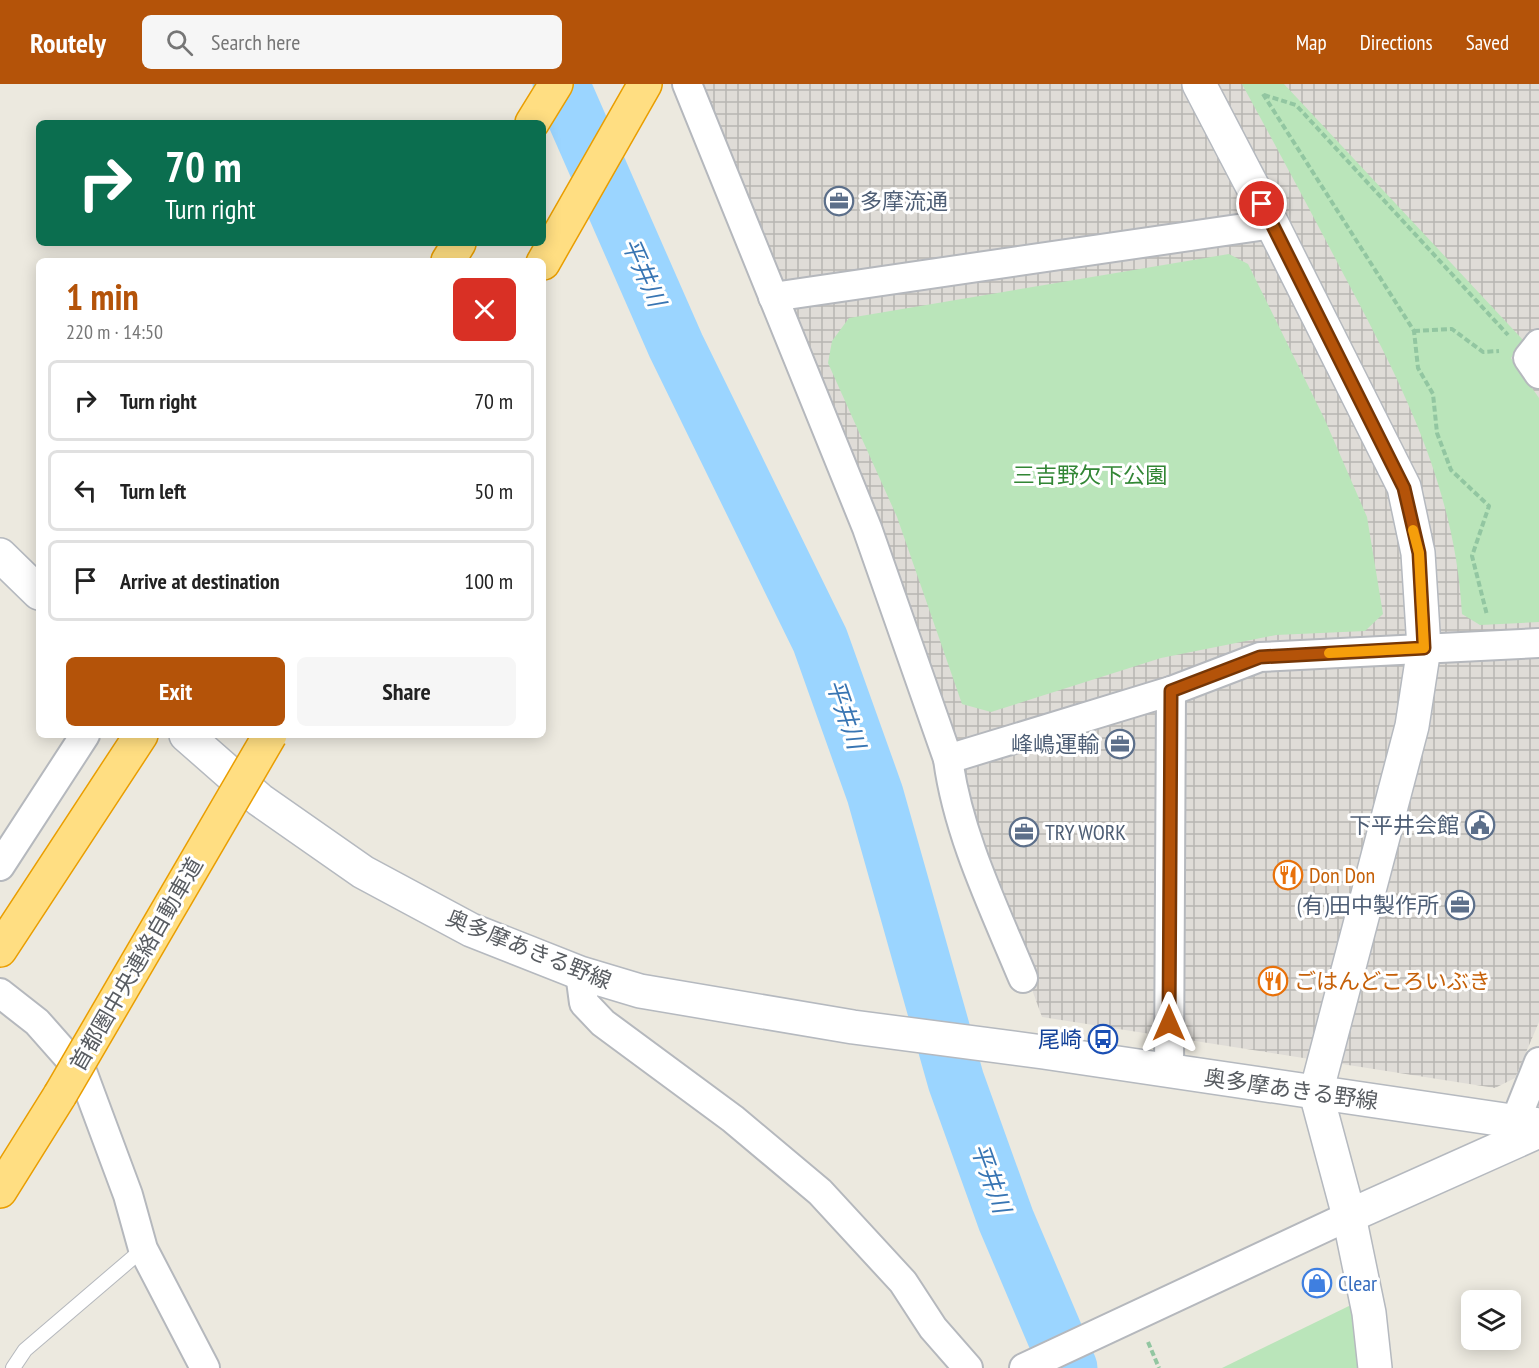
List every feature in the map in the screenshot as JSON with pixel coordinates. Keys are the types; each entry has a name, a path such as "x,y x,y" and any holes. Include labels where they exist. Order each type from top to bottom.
{"highway":[{"path":"534,120 556,84"},
{"path":"546,258 645,84"},
{"path":"0,950 139,738"},
{"name":"首都圏中央連絡自動車道","path":"0,1191 60,1095 268,738"}],"street":[{"path":"687,84 867,528 948,759 953,795 989,896 1023,978"},
{"path":"1199,84 1404,488 1419,553 1424,648 1412,726 1316,1093 1349,1216 1369,1313 1375,1368"},
{"path":"773,297 1272,224"},
{"path":"0,555 36,590"},
{"path":"948,759 1171,691 1260,657 1539,643"},
{"path":"1169,1071 1171,691"},
{"path":"0,866 83,738"},
{"name":"奥多摩あきる野線","path":"189,738 260,800 363,872 471,930 580,973 640,991 853,1027 1043,1052 1531,1126"},
{"path":"580,973 584,1003 603,1023 733,1119 820,1192 903,1282 933,1328 968,1368"},
{"path":"0,993 38,1022 83,1074 128,1195 143,1249 206,1368"},
{"path":"1024,1368 1349,1216 1531,1126 1539,1062"}],"lane":[{"path":"13,1368 25,1350 143,1249"}],"path":[{"path":"1484,602 1472,556 1489,506 1451,470 1437,433 1432,394 1418,368 1414,331 1263,94 1296,105 1532,357"},
{"path":"1414,331 1452,329 1483,352 1532,357"}],"shaded area":[{"path":"683,84 1539,84 1539,1022 1515,1078 1495,1088 1042,1017 948,759"}],"green space":[{"path":"1242,84 1284,84 1523,340 1511,358 1539,398 1539,622 1480,625 1462,614 1449,524 1423,439 1406,398"},
{"name":"三吉野欠下公園","path":"1229,254 1248,264 1325,420 1367,517 1383,614 1365,631 1276,635 1161,658 991,712 962,704 897,517 828,363 832,341 849,318"},
{"path":"1351,1305 1359,1368 1222,1368"}],"waterway":[{"name":"平井川","path":"561,84 676,346 820,640 875,794 956,1081 1006,1220 1069,1368"}],"slow traffic":[{"path":"1329,653 1424,648 1419,553 1413,530"}],"place":[{"name":"多摩流通","path":"839,201"},
{"name":"峰嶋運輸","path":"1120,744"},
{"name":"下平井会館","path":"1480,825"},
{"name":"TRY WORK","path":"1024,832"},
{"name":"Don Don","path":"1288,875"},
{"name":"(有)田中製作所","path":"1460,905"},
{"name":"ごはんどころいぶき","path":"1273,981"},
{"name":"尾崎","path":"1103,1039"},
{"name":"Clear","path":"1317,1283"}],"route":[{"path":"1169,1023 1171,691 1260,657 1424,648 1419,553 1404,488 1262,204"}]}
